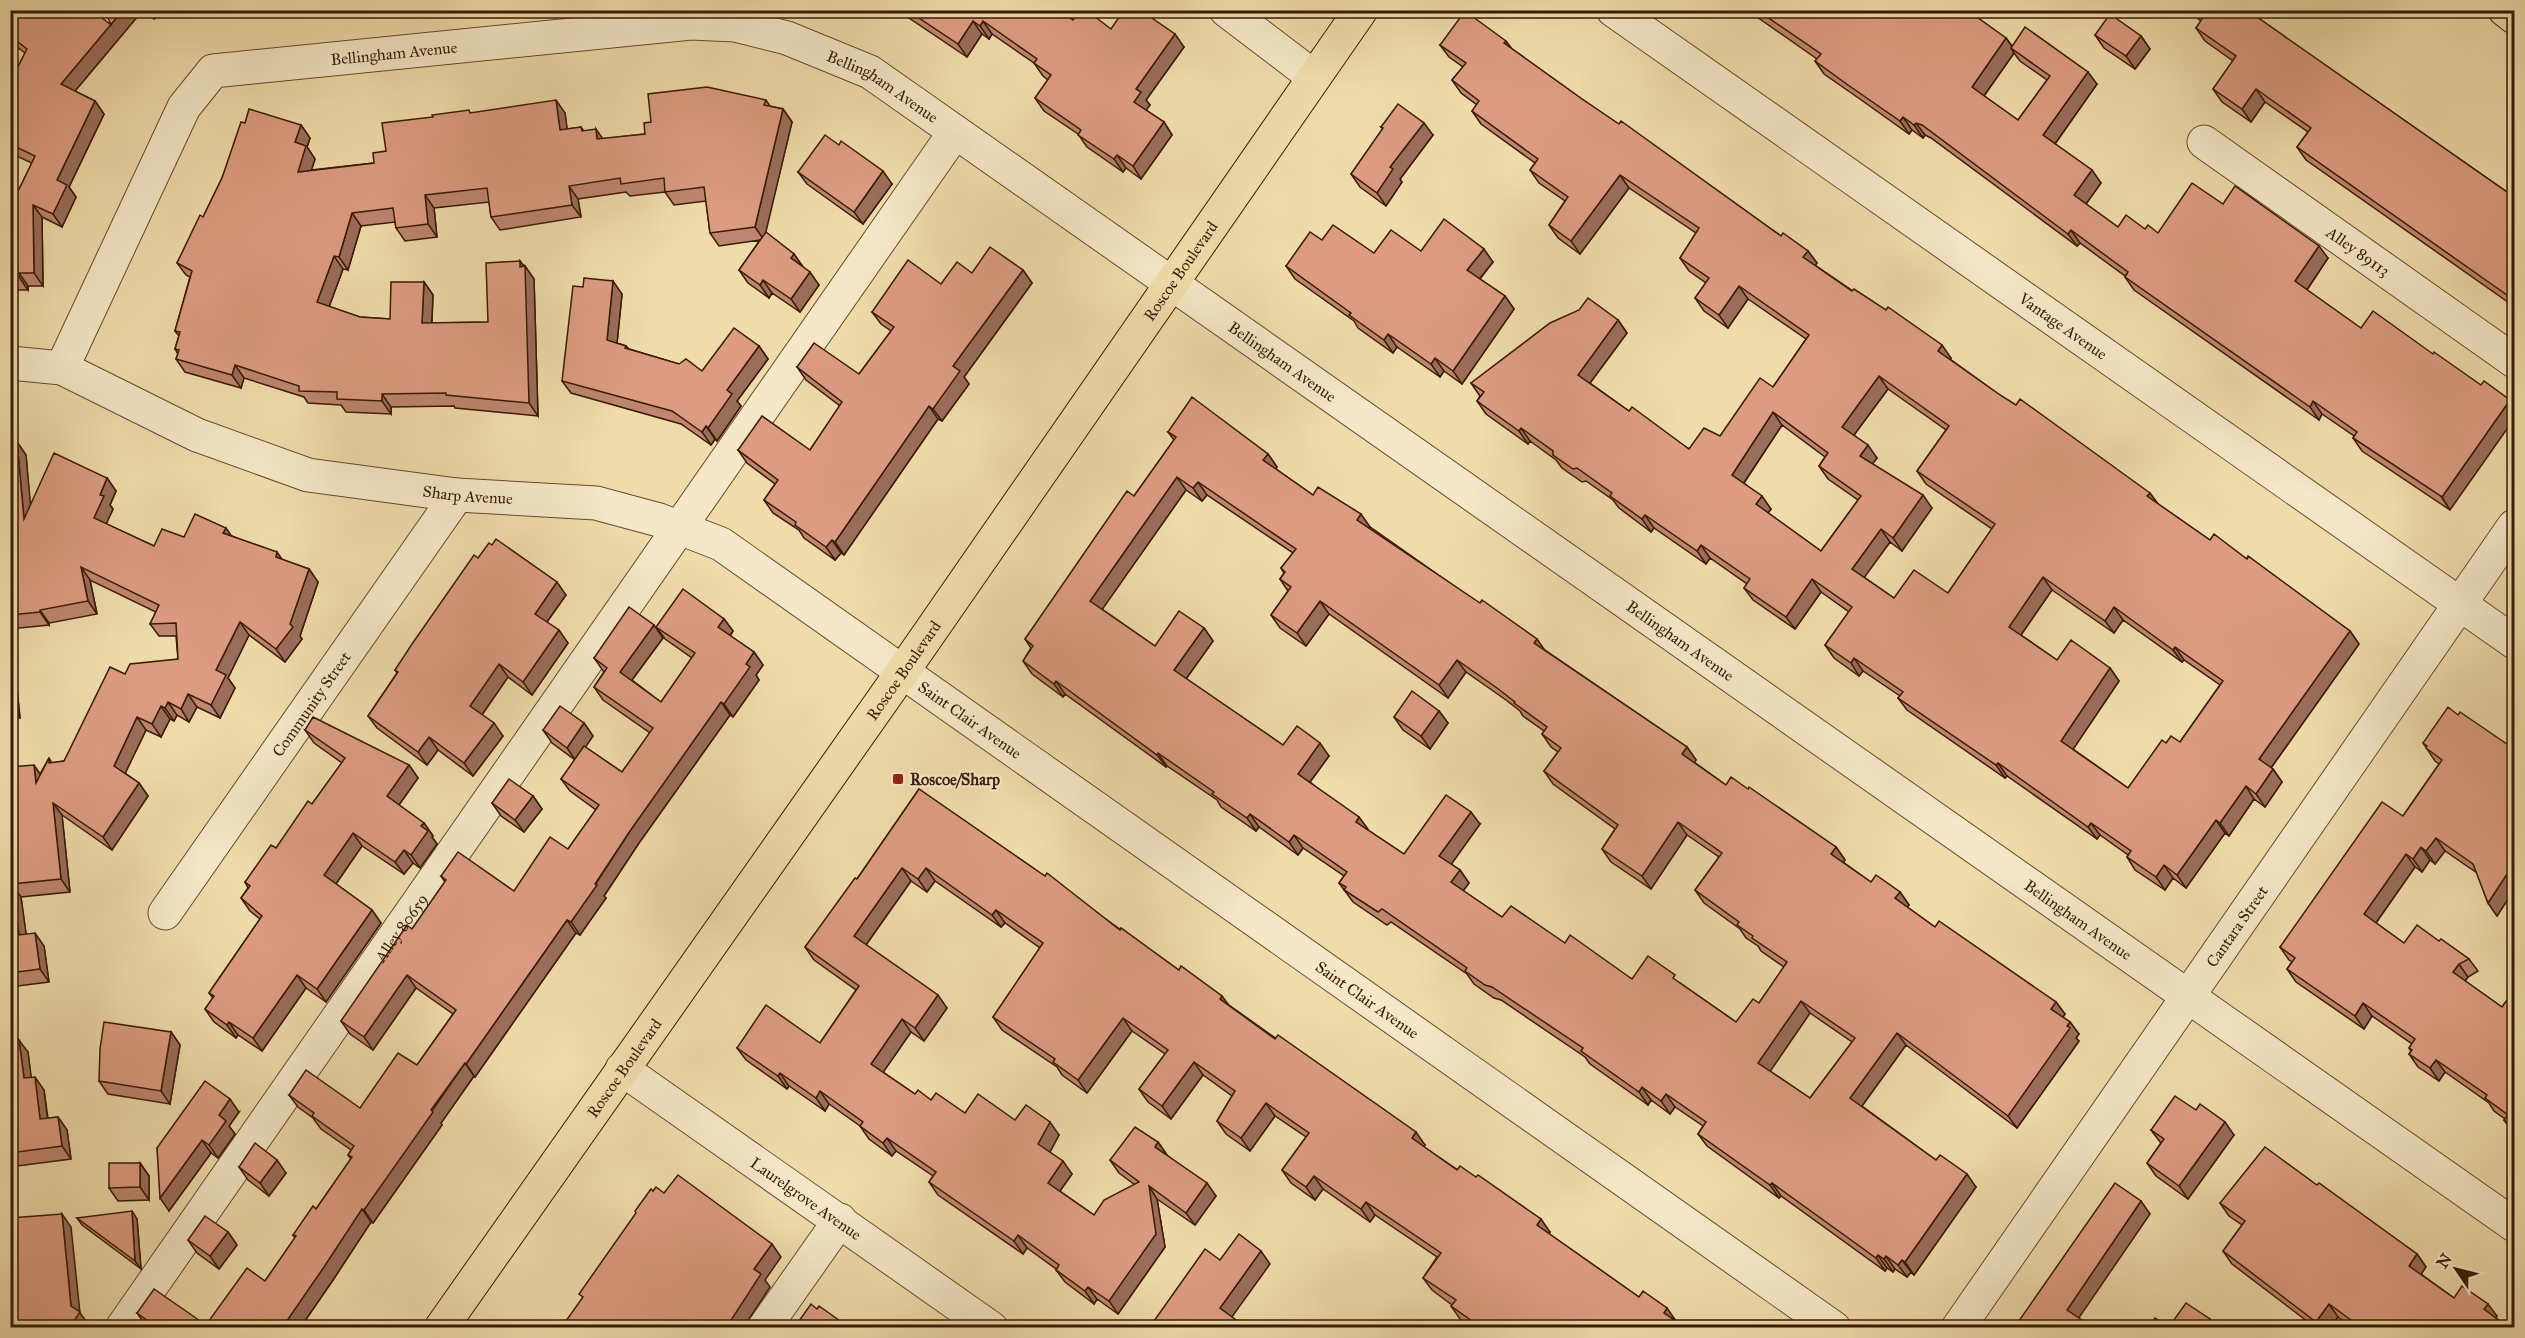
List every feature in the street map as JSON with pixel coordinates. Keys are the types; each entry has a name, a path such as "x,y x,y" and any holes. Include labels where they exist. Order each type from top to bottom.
{"main road":[{"name":"Roscoe Boulevard","path":"441,1328 903,671 1361,10"},
{"path":"2505,10 2514,17"}],"street":[{"path":"1226,10 1314,76"},
{"name":"Vantage Avenue","path":"1613,10 2514,642"},
{"name":"Bellingham Avenue","path":"62,368 184,107 213,71 691,23 735,25 787,38 870,72 2514,1225"},
{"name":"Alley 80659","path":"122,1328 677,527 955,132"},
{"name":"Alley 89113","path":"2204,142 2514,361"},
{"name":"Sharp Avenue","path":"10,363 62,368 197,435 308,475 457,495 596,503 659,520 722,544 903,671"},
{"name":"Community Street","path":"165,913 457,495"},
{"name":"Cantara Street","path":"1958,1328 2190,997 2514,526"},
{"name":"Saint Clair Avenue","path":"903,671 1834,1328"},
{"name":"Laurelgrove Avenue","path":"622,1069 991,1328"},
{"path":"764,1328 840,1220"}],"building":[{"path":"18,10 92,10 111,25 61,84 95,101 57,180 67,185 53,214 33,205 34,273 19,273 19,277 10,277 10,208 35,156 10,144 10,82 27,49 10,36 10,22"},
{"path":"105,10 123,10 111,25"},
{"path":"907,10 1059,10 1073,20 1080,10 1086,10 1111,29 1124,10 1140,10 1175,34 1136,89 1141,92 1134,102 1164,122 1133,166 1117,155 1114,159 1078,135 1081,130 1035,98 1051,75 1034,63 1037,59 983,21 980,26 973,21 958,44"},
{"path":"1757,10 1885,10 1894,16 1898,10 1967,10 2006,38 1972,87 2018,120 2050,76 2011,48 2025,27 2088,72 2043,135 2092,170 2074,195 2118,227 2126,215 2145,229 2148,225 2158,233 2192,183 2223,204 2235,186 2319,246 2295,281 2361,328 2373,311 2433,354 2434,352 2481,385 2484,381 2510,400 2442,497 2353,438 2357,432 2313,401 2310,407 2125,277 2128,272 2071,230 2068,234 1922,125 1916,123 1914,125 1903,117 1900,121 1848,85 1815,61 1821,54"},
{"path":"2195,10 2247,10 2514,197 2514,300 2297,147 2311,128 2256,89 2242,109 2213,89 2236,56 2196,28 2204,16"},
{"path":"1465,11 1506,41 1504,43 1582,99 1619,124 1621,121 1781,236 1783,233 1808,251 1803,257 1852,291 1854,289 1886,310 1888,307 1942,345 1938,351 2000,395 2016,405 2020,399 2150,493 2147,496 2210,540 2214,534 2247,559 2248,556 2350,631 2259,759 2273,769 2256,794 2246,786 2220,823 2216,820 2177,875 2164,865 2156,877 2127,857 2131,851 2091,823 2088,827 1998,763 1996,765 1898,698 1903,692 1854,658 1851,663 1825,645 1852,607 1812,579 1786,617 1744,588 1750,579 1701,545 1697,551 1645,515 1642,519 1610,496 1612,493 1577,468 1573,469 1553,455 1553,451 1521,428 1519,431 1477,401 1484,392 1471,383 1550,323 1579,310 1588,298 1618,320 1578,375 1629,411 1632,407 1689,449 1704,428 1720,436 1760,378 1773,387 1809,335 1739,286 1719,315 1695,298 1709,278 1680,258 1699,228 1620,175 1571,241 1549,225 1568,197 1530,170 1538,159 1472,111 1479,101 1452,80 1466,63 1440,45","holes":["1879,376 1949,426 1917,471 1995,524 1948,593 1914,570 1894,598 1852,569 1881,529 1893,538 1923,495 1860,456 1868,445 1842,427","1773,412 1828,453 1819,466 1861,496 1821,551 1756,504 1762,496 1732,475","2043,577 2105,621 2114,607 2173,650 2175,647 2223,681 2180,742 2171,736 2166,743 2162,740 2128,788 2061,741 2110,668 2071,640 2057,660 2009,627"]},
{"path":"2110,14 2141,36 2126,56 2095,35"},
{"path":"707,87 766,100 764,105 783,109 755,227 710,233 704,187 665,192 664,178 621,184 620,178 569,186 572,205 491,217 487,188 425,195 428,224 396,228 393,208 352,213 339,257 334,256 317,302 360,317 390,319 391,282 424,282 422,323 488,322 486,263 520,261 520,267 525,266 529,403 446,395 446,393 382,394 382,401 337,399 337,392 299,391 299,386 235,365 232,375 176,359 179,350 175,349 180,332 175,331 192,271 177,263 200,215 203,217 222,178 241,122 245,123 249,109 301,125 295,142 306,146 298,172 374,163 373,153 386,151 382,123 556,100 560,130 581,127 582,131 596,129 597,139 645,134 644,123 651,122 648,94"},
{"path":"1398,104 1424,123 1390,167 1393,169 1377,193 1351,174"},
{"path":"825,135 839,145 841,141 883,171 854,212 798,172"},
{"path":"1444,219 1484,249 1467,270 1505,296 1453,371 1435,358 1431,364 1388,334 1384,340 1286,266 1310,232 1322,240 1333,225 1374,253 1391,230 1421,251"},
{"path":"766,232 794,254 791,258 810,272 791,299 763,280 760,285 739,270"},
{"path":"990,247 1023,270 953,366 960,371 933,409 929,406 835,542 832,540 826,547 764,500 778,480 738,450 762,416 810,450 842,402 797,367 814,343 859,374 894,327 872,312 908,260 941,284 957,262 972,273"},
{"path":"584,278 613,281 607,340 626,346 625,348 679,364 686,359 702,371 734,328 759,346 727,390 732,394 708,428 706,426 702,432 672,411 562,381 573,286 583,287"},
{"path":"1192,397 1268,454 1263,460 1313,495 1318,487 1361,514 1357,520 1480,603 1482,600 1537,639 1534,643 1687,747 1682,754 1726,785 1731,777 1748,789 1749,787 1836,847 1831,854 1871,882 1876,875 1900,892 1895,898 1935,927 1939,921 2056,1002 2051,1009 2070,1022 2067,1026 2070,1028 2008,1116 1897,1033 1850,1098 1936,1160 1940,1155 1967,1174 1905,1262 1902,1260 1898,1265 1886,1256 1884,1259 1878,1255 1876,1258 1772,1183 1770,1185 1698,1134 1706,1122 1666,1094 1661,1101 1642,1087 1639,1092 1581,1051 1583,1048 1492,987 1485,985 1465,971 1467,968 1382,909 1378,912 1344,890 1346,887 1339,883 1347,872 1294,835 1289,842 1250,814 1247,818 1212,794 1214,792 1158,753 1157,755 1056,681 1054,684 1023,661 1033,646 1025,639 1127,491 1134,496 1176,437 1168,432","holes":["1177,477 1193,488 1198,482 1296,549 1281,568 1285,572 1280,579 1291,587 1271,615 1297,633 1320,601 1439,685 1457,660 1547,727 1542,734 1561,748 1544,771 1618,825 1602,849 1642,876 1678,822 1722,853 1695,890 1739,922 1737,925 1753,936 1752,938 1787,962 1759,1003 1753,999 1736,1022 1673,978 1675,975 1648,956 1632,979 1570,935 1565,943 1511,906 1502,917 1451,882 1460,870 1439,856 1471,812 1446,795 1404,854 1356,822 1359,817 1298,774 1320,743 1297,726 1283,745 1174,670 1204,628 1179,611 1155,646 1090,601","1801,1001 1855,1038 1810,1098 1758,1063"]},
{"path":"17,442 24,519 54,453 107,478 100,495 104,496 94,518 154,546 162,529 184,537 195,514 226,528 223,533 277,552 276,557 309,569 290,624 293,627 276,649 240,622 216,670 226,675 211,705 188,694 181,709 168,702 165,708 161,706 152,724 137,717 114,766 139,783 103,837 53,803 61,879 12,884 19,935 35,933 40,969 10,973 10,767 34,765 36,783 49,758 49,763 64,761 110,667 125,674 130,664 178,659 176,623 150,624 159,605 81,567 88,601 40,610 40,612 10,615 10,443"},
{"path":"496,539 557,582 535,614 559,630 523,682 499,664 470,706 494,723 464,763 429,737 418,752 368,716 398,672 395,670 412,644 474,555 478,558 489,543 492,545"},
{"path":"683,589 724,619 718,627 754,652 746,664 750,667 724,704 721,702 630,831 571,922 567,920 431,1110 433,1112 364,1210 362,1209 282,1328 158,1328 137,1313 154,1289 206,1325 247,1268 265,1281 296,1236 293,1235 313,1206 316,1209 352,1157 348,1155 354,1146 312,1116 314,1113 289,1095 306,1070 360,1108 398,1053 417,1065 456,1010 407,975 364,1037 341,1021 407,925 412,929 446,880 441,876 458,852 514,891 550,837 568,849 599,805 561,779 584,746 622,772 653,728 594,687 607,668 594,658 629,607 654,625 620,672 661,702 695,653 656,627"},
{"path":"1412,691 1439,711 1421,736 1394,717"},
{"path":"560,706 584,723 567,748 543,730"},
{"path":"2448,707 2458,715 2460,712 2514,749 2514,879 2507,874 2488,903 2473,864 2436,838 2426,851 2421,847 2413,859 2406,854 2364,914 2404,943 2417,925 2439,941 2441,939 2469,959 2459,964 2453,972 2502,1007 2514,991 2514,1127 2504,1120 2508,1115 2485,1098 2487,1095 2436,1060 2430,1068 2409,1054 2412,1050 2409,1048 2415,1039 2363,1003 2355,1016 2287,969 2295,958 2280,947 2382,802 2403,816 2442,760 2423,743"},
{"path":"313,717 409,765 387,796 424,823 421,826 428,831 411,855 404,850 395,862 353,833 324,875 372,910 317,989 297,975 253,1038 229,1022 227,1025 205,1009 214,996 209,993 262,916 241,898 250,886 245,882 271,845 276,848 308,801 312,804 345,758 305,730"},
{"path":"509,779 533,796 515,820 492,803"},
{"path":"919,789 1045,876 1047,873 1120,930 1121,928 1179,970 1181,966 1222,996 1220,999 1275,1039 1278,1035 1416,1132 1412,1138 1457,1170 1460,1166 1476,1177 1478,1175 1541,1219 1537,1225 1639,1297 1643,1291 1667,1308 1664,1313 1686,1328 1482,1328 1451,1306 1456,1300 1423,1278 1441,1253 1366,1202 1361,1209 1314,1176 1306,1187 1282,1170 1309,1133 1266,1103 1241,1138 1217,1121 1235,1091 1194,1062 1162,1106 1139,1089 1168,1050 1123,1018 1078,1080 1053,1062 1055,1059 993,1017 1043,943 996,910 992,915 926,868 918,879 902,868 854,936 938,995 915,1028 902,1019 871,1064 915,1094 918,1090 931,1100 936,1093 965,1113 978,1094 1015,1120 1026,1105 1050,1122 1038,1144 1063,1161 1048,1183 1094,1215 1104,1200 1139,1182 1110,1160 1135,1127 1158,1142 1155,1147 1207,1183 1186,1213 1149,1186 1156,1234 1109,1301 1088,1287 1085,1291 1056,1270 1059,1265 1018,1235 1014,1241 929,1182 936,1172 887,1138 883,1143 860,1126 863,1122 820,1091 816,1098 780,1073 778,1076 737,1048 766,1005 820,1043 859,986 805,947 855,878 857,879"},
{"path":"104,1022 171,1032 161,1091 99,1081"},
{"path":"19,1040 24,1078 35,1077 40,1119 58,1117 62,1146 10,1153 10,1041"},
{"path":"205,1081 230,1099 219,1115 226,1121 209,1145 202,1140 160,1198 157,1148"},
{"path":"2175,1096 2196,1110 2200,1104 2225,1122 2179,1186 2147,1163 2164,1139 2151,1130"},
{"path":"255,1143 277,1160 260,1183 239,1167"},
{"path":"2265,1147 2417,1254 2409,1266 2454,1298 2462,1286 2488,1304 2484,1309 2509,1328 2362,1328 2329,1304 2316,1322 2223,1251 2245,1221 2220,1203"},
{"path":"109,1163 140,1163 140,1187 109,1188"},
{"path":"678,1175 772,1244 754,1269 761,1274 726,1328 561,1328 583,1297 579,1294 651,1189 653,1191 656,1187 664,1193"},
{"path":"2115,1183 2141,1201 2067,1310 2085,1322 2082,1328 2014,1328"},
{"path":"132,1211 135,1261 77,1218"},
{"path":"62,1214 71,1306 80,1312 69,1328 10,1328 10,1218"},
{"path":"205,1216 228,1232 210,1256 188,1240"},
{"path":"1239,1234 1261,1251 1220,1308 1247,1328 1149,1328 1205,1249 1220,1260"},
{"path":"2186,1303 2210,1319 2204,1328 2148,1328 2155,1318 2169,1327"},
{"path":"811,1304 817,1309 819,1306 850,1328 794,1328"}],"place":[{"name":"Roscoe/Sharp","path":"898,779"}]}
